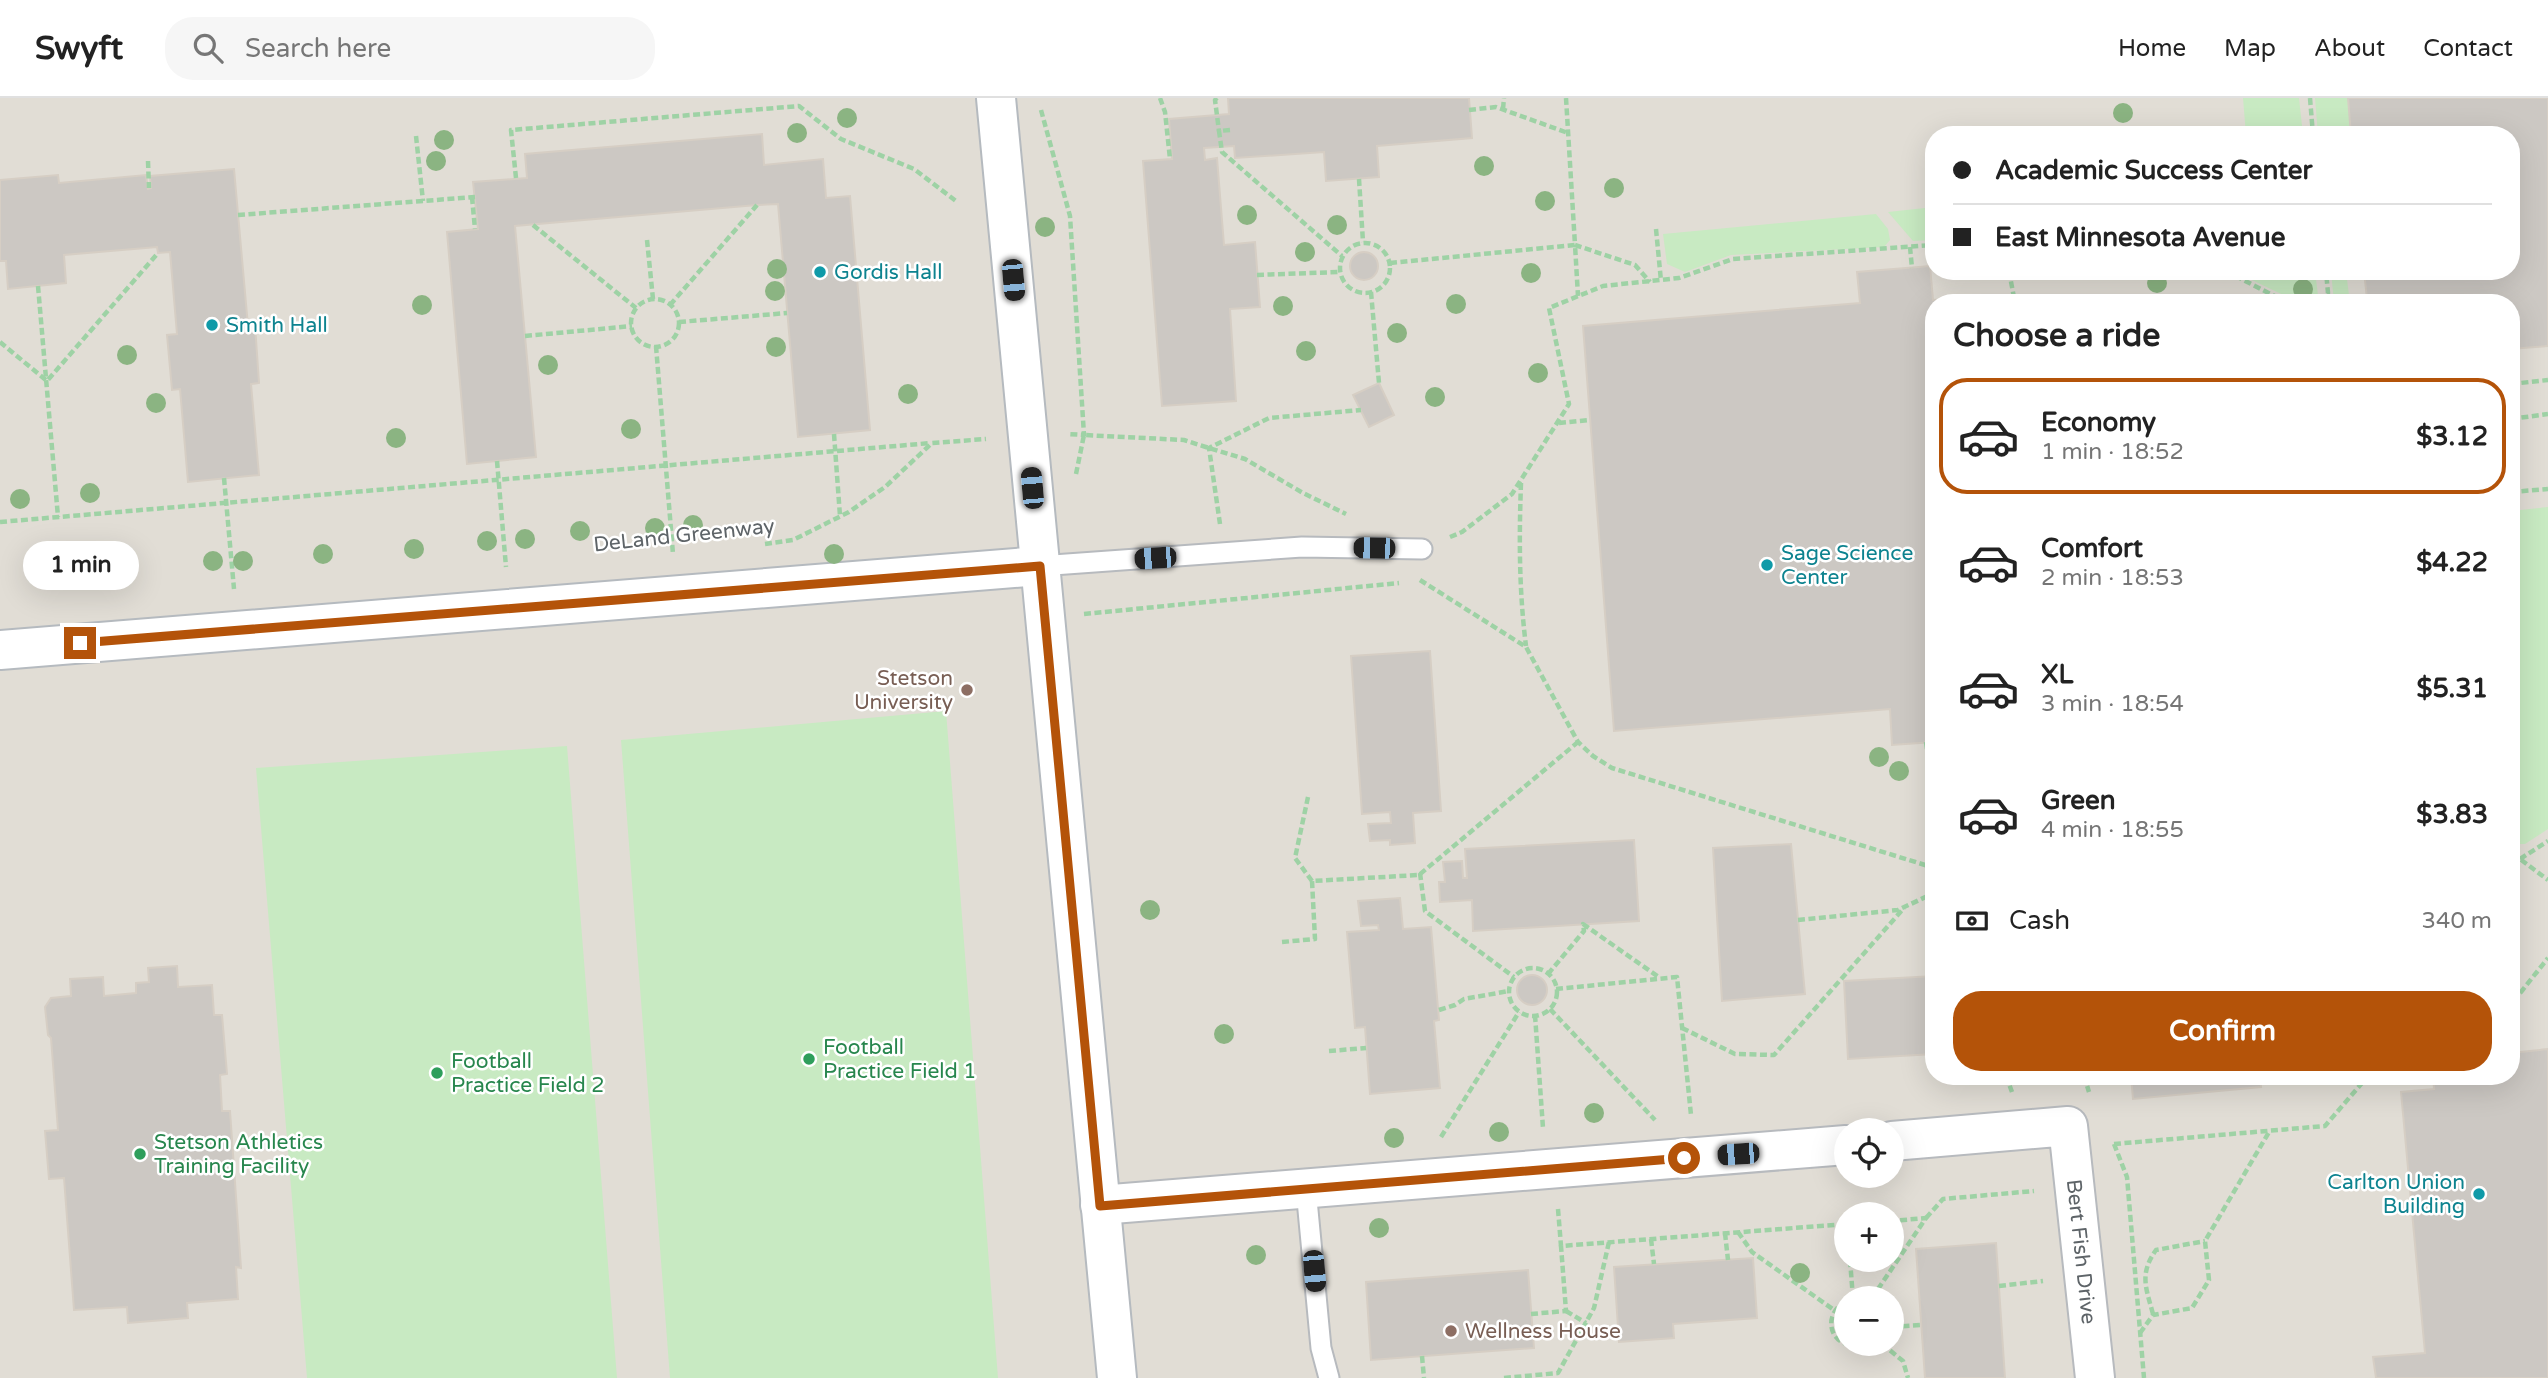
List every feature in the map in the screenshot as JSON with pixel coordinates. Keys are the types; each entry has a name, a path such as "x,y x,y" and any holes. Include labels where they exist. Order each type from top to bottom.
{"street":[{"path":"996,98 1117,1378"},
{"path":"0,650 1040,566"},
{"path":"1904,1139 2080,1113"},
{"name":"Bert Fish Drive","path":"2080,1113 2095,1378"},
{"path":"1100,1206 1834,1146"}],"lane":[{"path":"1040,566 1302,547 1422,549"},
{"path":"1306,1189 1321,1348 1329,1378"}],"path":[{"path":"1040,98 1070,216 1084,435 1075,484"},
{"path":"1160,98 1165,113 1170,159"},
{"path":"1217,98 1215,100 1222,152 1342,256"},
{"path":"1503,109 1504,98"},
{"path":"1566,98 1578,296"},
{"path":"2310,98 2312,126"},
{"path":"516,178 511,130 799,106 841,139 914,169 956,201"},
{"path":"1469,110 1496,107 1568,133"},
{"path":"1219,131 1230,130"},
{"path":"416,136 423,201"},
{"path":"148,161 149,188"},
{"path":"1359,179 1363,242"},
{"path":"238,215 473,197 475,229"},
{"path":"670,304 757,205"},
{"path":"533,225 636,308"},
{"path":"1656,229 1661,281"},
{"path":"647,240 653,299"},
{"path":"1363,242 1384,250 1390,263 1388,278 1384,284 1371,292 1363,293 1342,280 1339,263 1348,249 1363,242"},
{"path":"1390,263 1575,245 1635,265 1651,283"},
{"path":"1526,647 1420,581 1422,549 1462,532 1512,494 1559,423 1569,404 1549,308 1603,286 1679,278 1733,258 1925,246"},
{"path":"1910,247 1912,268"},
{"path":"47,381 158,253"},
{"path":"1257,275 1340,272"},
{"path":"2243,280 2271,294"},
{"path":"38,286 58,517"},
{"path":"1371,292 1379,383"},
{"path":"653,299 670,304 679,322 673,338 667,344 656,346 643,343 636,337 632,326 636,308 653,299"},
{"path":"679,322 787,313"},
{"path":"526,336 632,326"},
{"path":"0,342 47,381"},
{"path":"656,346 666,465"},
{"path":"2520,383 2548,380"},
{"path":"1209,448 1269,418 1361,410"},
{"path":"2520,418 2548,414"},
{"path":"1559,423 1590,420"},
{"path":"834,434 840,516"},
{"path":"0,522 932,443 1084,435 1184,440 1245,459 1303,494 1350,516"},
{"name":"DeLand Greenway","path":"753,545 793,540 840,516 885,487 932,443"},
{"path":"1209,448 1221,532"},
{"path":"493,569 506,568 497,461"},
{"name":"DeLand Greenway","path":"666,465 673,554 686,552"},
{"path":"224,478 234,589"},
{"path":"1521,480 1519,550 1521,607 1526,647 1578,742 1612,768 1925,865"},
{"path":"2520,491 2548,489"},
{"path":"1078,564 1085,626"},
{"path":"1083,614 1407,583"},
{"path":"220,590 248,588"},
{"path":"1312,881 1420,873 1578,742"},
{"path":"1282,942 1315,939 1312,881 1294,859 1308,797"},
{"path":"2548,841 2521,859 2548,880"},
{"path":"1420,873 1425,911 1514,977"},
{"path":"1798,920 1904,908 1925,898"},
{"path":"1682,1028 1735,1054 1774,1055 1904,908"},
{"path":"1548,974 1584,931 1583,924 1661,979"},
{"path":"2520,993 2548,958"},
{"path":"1534,968 1548,974 1556,989 1554,1003 1550,1009 1535,1016 1519,1012 1510,999 1509,991 1514,977 1519,972 1534,968"},
{"path":"1556,989 1677,977 1692,1124"},
{"path":"1438,1010 1464,999 1509,991"},
{"path":"1550,1009 1663,1129"},
{"path":"1435,1147 1519,1012"},
{"path":"1535,1016 1544,1136"},
{"path":"1329,1051 1366,1048"},
{"path":"2080,1113 2083,1085"},
{"path":"2114,1144 2325,1126 2360,1085"},
{"path":"2139,1335 2153,1315 2192,1308 2209,1280 2204,1241 2269,1131"},
{"path":"2108,1133 2127,1177 2144,1378"},
{"path":"1880,1286 1926,1218 1943,1199 2046,1189"},
{"path":"1557,1199 1566,1311"},
{"path":"1904,1220 1926,1218"},
{"path":"1561,1246 1834,1225"},
{"path":"1738,1232 1752,1252 1834,1309"},
{"path":"1726,1233 1728,1260"},
{"path":"1651,1239 1654,1264"},
{"path":"2153,1315 2145,1281 2146,1264 2155,1250 2204,1241"},
{"path":"1504,1378 1558,1373 1594,1308 1609,1242"},
{"path":"1531,1314 1566,1311 1586,1323"},
{"path":"1834,1314 1831,1325 1834,1333"},
{"path":"1904,1326 1921,1325"},
{"path":"1422,1356 1424,1378"},
{"path":"1897,1356 1903,1361 1908,1378"}],"shaded area":[{"name":"Stetson University","path":"0,98 2548,98 2548,1378 0,1378"}],"green space":[{"path":"2243,98 2299,98 2302,126 2245,126"},
{"path":"2315,98 2348,98 2350,126 2317,126"},
{"path":"1925,208 1925,240 1913,241 1888,212"},
{"path":"1876,214 1888,229 1890,240 1884,247 1731,255 1685,272 1667,264 1663,234"},
{"path":"2252,280 2316,280 2318,294 2281,294"},
{"path":"2332,280 2347,280 2349,294 2333,294"},
{"path":"2548,507 2548,829 2525,844 2520,844 2520,510"},
{"name":"Football Practice Field 1","path":"946,711 998,1378 670,1378 621,740"},
{"name":"Football Practice Field 2","path":"567,746 617,1378 307,1378 256,768"}],"building":[{"path":"1228,98 1469,98 1472,138 1377,146 1379,177 1326,181 1324,152 1235,158 1234,146 1204,148 1205,160 1217,158 1224,245 1255,242 1260,307 1230,309 1236,401 1162,406 1143,161 1172,159 1169,119 1229,114"},
{"path":"2348,98 2548,98 2548,346 2520,348 2520,294 2366,294 2365,280 2520,280 2520,126 2350,126"},
{"name":"Gordis Hall","path":"762,134 764,165 823,159 826,198 850,196 870,430 798,437 778,204 757,205 515,226 536,457 467,464 447,232 478,229 473,182 527,178 525,154"},
{"name":"Smith Hall","path":"234,169 248,326 255,325 259,383 251,384 259,475 188,482 180,389 172,390 167,335 177,334 170,252 158,253 157,247 64,255 66,283 8,289 6,261 0,261 0,180 58,175 59,183 146,175 148,189 151,188 150,176"},
{"path":"1364,252 1374,256 1378,266 1374,276 1364,280 1354,276 1350,266 1354,256"},
{"name":"Sage Science Center","path":"1925,266 1925,280 1931,280 1932,294 1925,294 1925,743 1892,745 1890,709 1614,731 1583,326 1860,303 1857,272"},
{"path":"1379,383 1394,415 1369,427 1353,395"},
{"path":"1430,651 1441,811 1413,813 1415,843 1390,845 1390,840 1370,841 1368,824 1391,823 1390,812 1362,814 1351,656"},
{"path":"1634,840 1639,921 1473,931 1472,900 1440,902 1439,882 1445,882 1443,862 1462,861 1463,878 1467,878 1465,849"},
{"path":"1791,844 1805,994 1722,1001 1713,848"},
{"path":"1400,898 1403,929 1431,927 1439,1020 1434,1021 1440,1088 1370,1094 1365,1027 1355,1028 1347,932 1379,930 1378,925 1361,926 1358,901"},
{"name":"Stetson Athletics Training Facility","path":"177,966 178,987 212,985 214,1015 222,1015 227,1074 220,1075 222,1111 230,1111 241,1268 236,1267 238,1299 187,1303 188,1318 128,1323 127,1307 74,1310 64,1178 49,1179 45,1131 58,1130 51,1038 48,1035 45,1007 51,998 71,996 70,979 103,977 104,996 136,993 136,983 149,982 148,968"},
{"path":"1532,975 1538,976 1546,984 1546,996 1538,1004 1532,1005 1526,1004 1518,996 1517,990 1518,984 1526,976"},
{"path":"1925,976 1925,1055 1848,1059 1844,981"},
{"name":"Carlton Union Building","path":"2548,1049 2548,1378 2376,1378 2373,1357 2425,1353 2401,1092 2434,1089 2434,1085 2520,1085 2520,1052"},
{"path":"2132,1085 2261,1085 2261,1087 2133,1099"},
{"path":"1996,1243 2005,1378 1925,1378 1916,1249"},
{"path":"1753,1258 1757,1318 1673,1324 1674,1338 1619,1342 1614,1267"},
{"name":"Wellness House","path":"1528,1270 1534,1348 1371,1360 1366,1282"}],"place":[{"name":"Gordis Hall","path":"820,272"},
{"name":"Smith Hall","path":"212,325"},
{"name":"Sage Science Center","path":"1767,565"},
{"name":"Stetson University","path":"967,690"},
{"name":"Football Practice Field 1","path":"809,1059"},
{"name":"Football Practice Field 2","path":"437,1073"},
{"name":"Stetson Athletics Training Facility","path":"140,1154"},
{"name":"Carlton Union Building","path":"2479,1194"},
{"name":"Wellness House","path":"1451,1331"}],"route":[{"path":"80,643 1040,566 1100,1206 1684,1158"}]}
